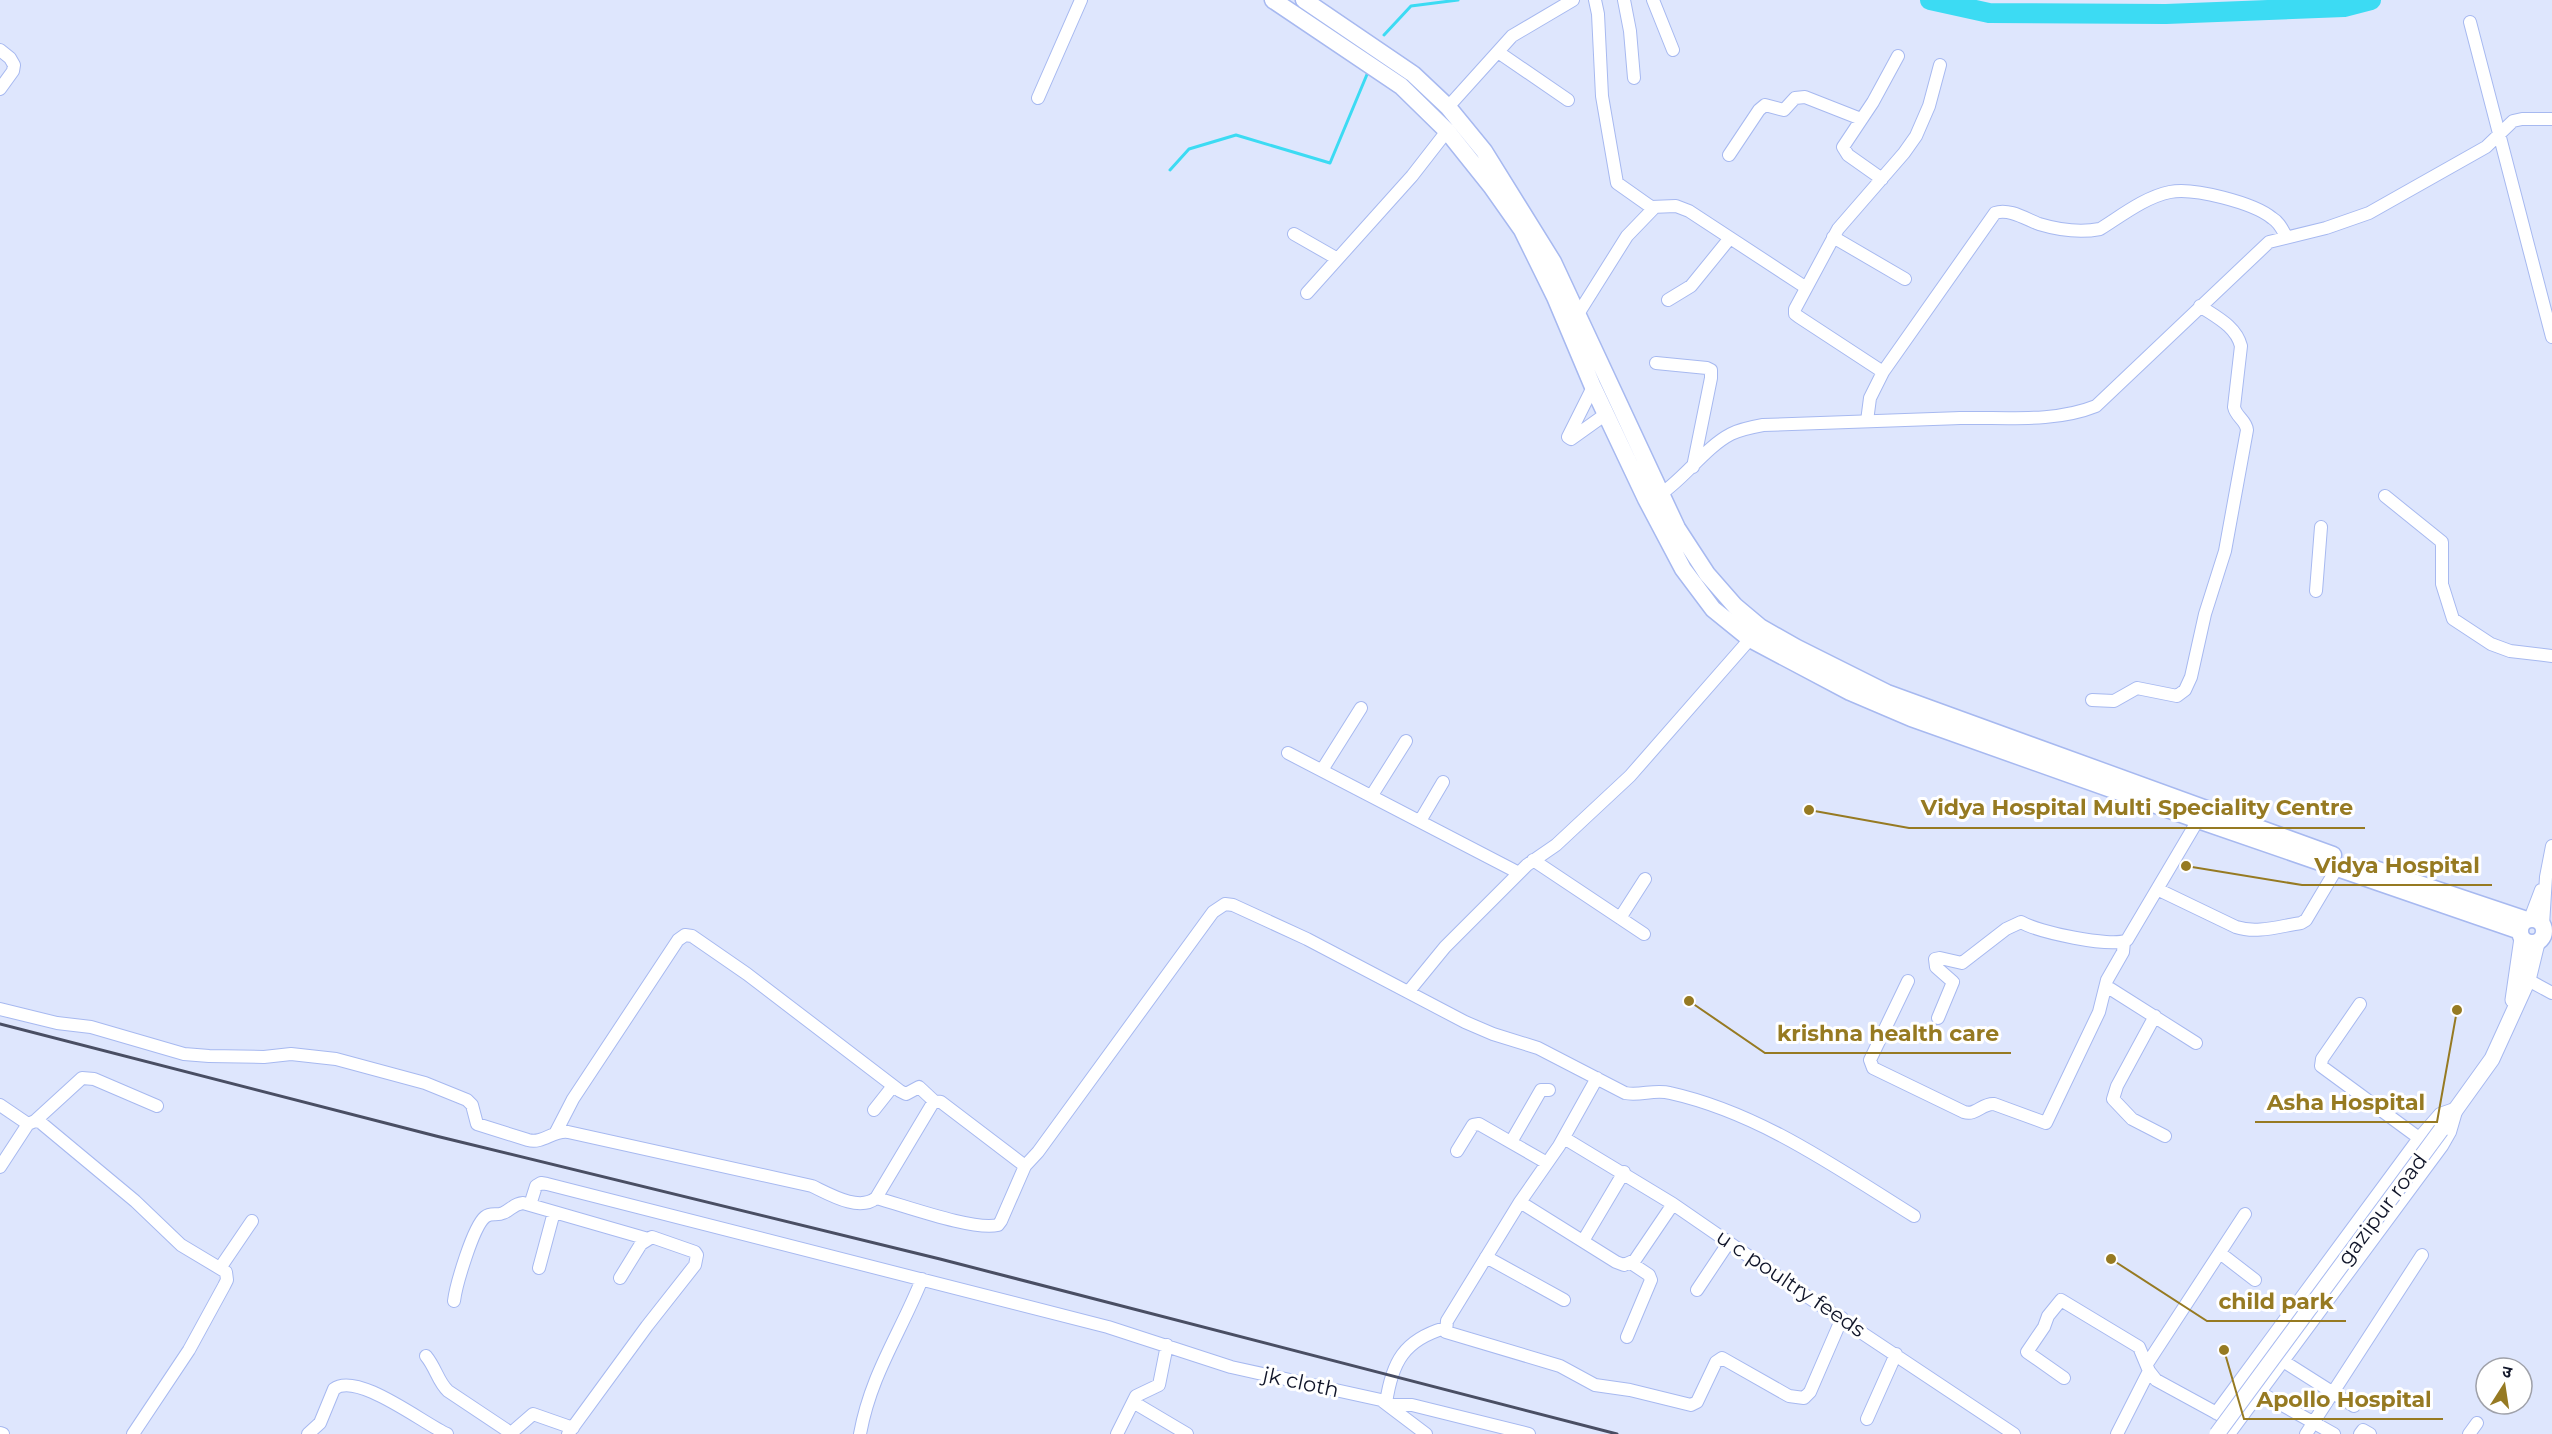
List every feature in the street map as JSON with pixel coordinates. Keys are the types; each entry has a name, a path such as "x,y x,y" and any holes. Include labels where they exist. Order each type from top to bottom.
{"highway":[{"path":"1274,0 1401,86 1448,131 1522,230 1555,297 1606,414 1655,498 1707,574 1735,606 1760,627 1887,693 2537,932"},
{"path":"1304,0 1413,74 1448,107 1484,151 1529,220 1553,262 1578,314 1683,569 1713,609 1750,639 1850,692 1911,718 2337,868 2537,932"}],"main road":[{"path":"2512,1012 2528,980 2537,932"},
{"path":"2512,1012 2537,932"},
{"name":"gazipur road","path":"2217,1434 2492,1059 2512,1012"}],"street":[{"path":"1038,98 1081,0"},
{"path":"1448,107 1512,36 1522,28 1573,0"},
{"path":"1595,0 1598,14 1602,96 1616,180 1620,187 1654,208 1680,206 1805,287"},
{"path":"1624,0 1630,31 1634,78"},
{"path":"1653,0 1673,51"},
{"path":"2470,22 2552,337"},
{"path":"0,50 10,58 14,65 13,71 0,89"},
{"path":"1498,52 1568,100"},
{"path":"1882,179 1844,150 1845,142 1899,56"},
{"path":"1883,372 1795,314 1795,309 1842,223 1904,153 1920,128 1933,93 1940,65"},
{"path":"1729,155 1759,110 1765,105 1784,110 1796,98 1805,97 1861,119"},
{"path":"1655,498 1693,468 1719,443 1744,429 1763,425 2052,416 2082,412 2106,399 2269,242 2326,228 2369,213 2486,147 2507,125 2522,119 2552,119"},
{"path":"1307,293 1412,176 1448,131"},
{"path":"1867,421 1870,398 1883,372 1990,218 2000,211 2061,229 2092,230 2100,229 2154,197 2170,192 2188,192 2237,203 2262,212 2275,219 2286,236"},
{"path":"1578,314 1627,236 1654,208"},
{"path":"1294,234 1336,258"},
{"path":"1833,237 1905,279"},
{"path":"1668,300 1691,286 1730,238"},
{"path":"2092,700 2109,702 2137,688 2177,696 2185,690 2193,670 2205,614 2228,540 2247,430 2247,424 2235,412 2234,407 2241,346 2239,338 2231,327 2200,306"},
{"path":"1656,363 1711,370 1712,378 1693,468"},
{"path":"1593,387 1568,437 1572,439 1578,436 1606,414"},
{"path":"2385,496 2442,542 2442,584 2453,619 2491,644 2510,651 2552,656"},
{"path":"2316,591 2320,527"},
{"path":"1409,991 1438,954 1519,873 1533,860 1556,845 1630,776 1750,639"},
{"path":"1322,770 1361,708"},
{"path":"1372,795 1406,741"},
{"path":"1288,753 1519,873"},
{"path":"1420,821 1443,782"},
{"path":"1938,1018 1953,982 1935,962 1940,958 1962,963 2006,929 2021,922 2042,931 2074,939 2124,942 2130,937 2198,820"},
{"path":"2537,932 2552,846"},
{"path":"1533,860 1644,934"},
{"path":"2158,890 2236,927 2245,930 2260,930 2301,923 2306,920 2337,868"},
{"path":"1620,918 1645,879"},
{"path":"876,1198 960,1221 991,1226 1001,1221 1025,1166 1038,1152 1213,912 1225,904 1243,909 1307,939 1466,1022 1493,1034 1538,1048 1625,1093 1634,1095 1663,1091 1739,1114 1814,1154 1914,1216"},
{"path":"556,1132 573,1099 678,940 685,935 692,936 747,974 893,1086 906,1094 916,1087 921,1088 934,1101 940,1102 1025,1166"},
{"path":"1908,981 1870,1060 1873,1068 1964,1112 1972,1113 1989,1103 2043,1124 2049,1121 2099,1012 2112,969 2123,952 2124,942"},
{"path":"2528,980 2552,993"},
{"path":"2106,986 2196,1043"},
{"path":"2360,1004 2322,1059 2321,1066 2419,1138"},
{"path":"0,1009 51,1022 91,1028 184,1054 264,1057 291,1054 336,1059 425,1083 466,1100 472,1105 477,1124 488,1130 536,1142 556,1132 574,1133 812,1186 844,1199 863,1203 871,1202 876,1198 934,1101"},
{"path":"2155,1016 2112,1096 2132,1119 2165,1136"},
{"path":"0,1167 32,1123 82,1078 94,1078 157,1106"},
{"path":"1445,1328 1447,1321 1520,1202 1564,1137 1597,1078"},
{"path":"874,1110 893,1086"},
{"path":"1511,1142 1541,1090 1549,1090"},
{"path":"0,1105 32,1123 45,1125 126,1194 181,1245 220,1268 227,1276 225,1286 189,1350 133,1434"},
{"path":"2216,1413 2419,1138 2440,1114 2457,1108"},
{"path":"2064,1378 2027,1352 2042,1331 2048,1316 2061,1300 2066,1300 2134,1343 2142,1351 2156,1380 2216,1413 2233,1429 2442,1146 2450,1132 2457,1108"},
{"path":"1457,1151 1476,1124 1547,1162"},
{"name":"u c poultry feeds","path":"1564,1137 1673,1204 2014,1434"},
{"path":"1583,1241 1624,1172"},
{"name":"jk cloth","path":"530,1205 536,1186 541,1183 547,1184 1108,1327 1214,1362 1388,1404 1426,1434"},
{"path":"1520,1202 1624,1265 1631,1263 1673,1204"},
{"path":"426,1356 448,1391 510,1434 534,1414 571,1431 647,1326 698,1262 695,1252 657,1238 648,1239 530,1205 516,1204 502,1214 492,1214 484,1218 461,1272 454,1301"},
{"path":"539,1268 554,1212"},
{"path":"2117,1434 2148,1367 2245,1214"},
{"path":"220,1268 252,1221"},
{"path":"620,1278 641,1244 648,1239"},
{"path":"1697,1290 1729,1242"},
{"path":"2220,1253 2255,1280"},
{"path":"2306,1434 2422,1255"},
{"path":"1486,1257 1564,1300"},
{"path":"1626,1337 1651,1280 1651,1277 1631,1263"},
{"path":"860,1434 871,1387 922,1280"},
{"path":"1445,1328 1450,1334 1560,1366 1594,1384 1630,1389 1691,1405 1697,1402 1716,1362 1722,1358 1789,1396 1804,1398 1810,1392 1842,1318"},
{"path":"1445,1328 1420,1337 1401,1356 1392,1374 1388,1404 1412,1405 1529,1434"},
{"path":"1116,1434 1141,1392 1157,1388 1159,1385 1167,1345"},
{"path":"1867,1419 1896,1354"},
{"path":"2283,1361 2354,1406"},
{"path":"308,1434 320,1423 334,1389 344,1384 361,1388 393,1402 447,1434"},
{"path":"2259,1392 2334,1434"},
{"path":"1133,1402 1187,1434"},
{"path":"2469,1434 2477,1423"},
{"path":"2360,1434 2363,1431 2370,1434"}],"waterway":[{"path":"1384,35 1411,6 1458,0"},
{"path":"1930,0 1989,13 2166,14 2344,7 2371,0"},
{"path":"1170,170 1189,149 1236,135 1330,163 1368,72"}],"railway":[{"path":"0,1024 436,1136 940,1259 1617,1434"}],"place":[{"name":"Vidya Hospital Multi Speciality Centre","path":"1809,810"},
{"name":"Vidya Hospital","path":"2186,866"},
{"name":"krishna health care","path":"1689,1001"},
{"name":"Asha Hospital","path":"2457,1010"},
{"name":"child park","path":"2111,1259"},
{"name":"Apollo Hospital","path":"2224,1350"}]}
